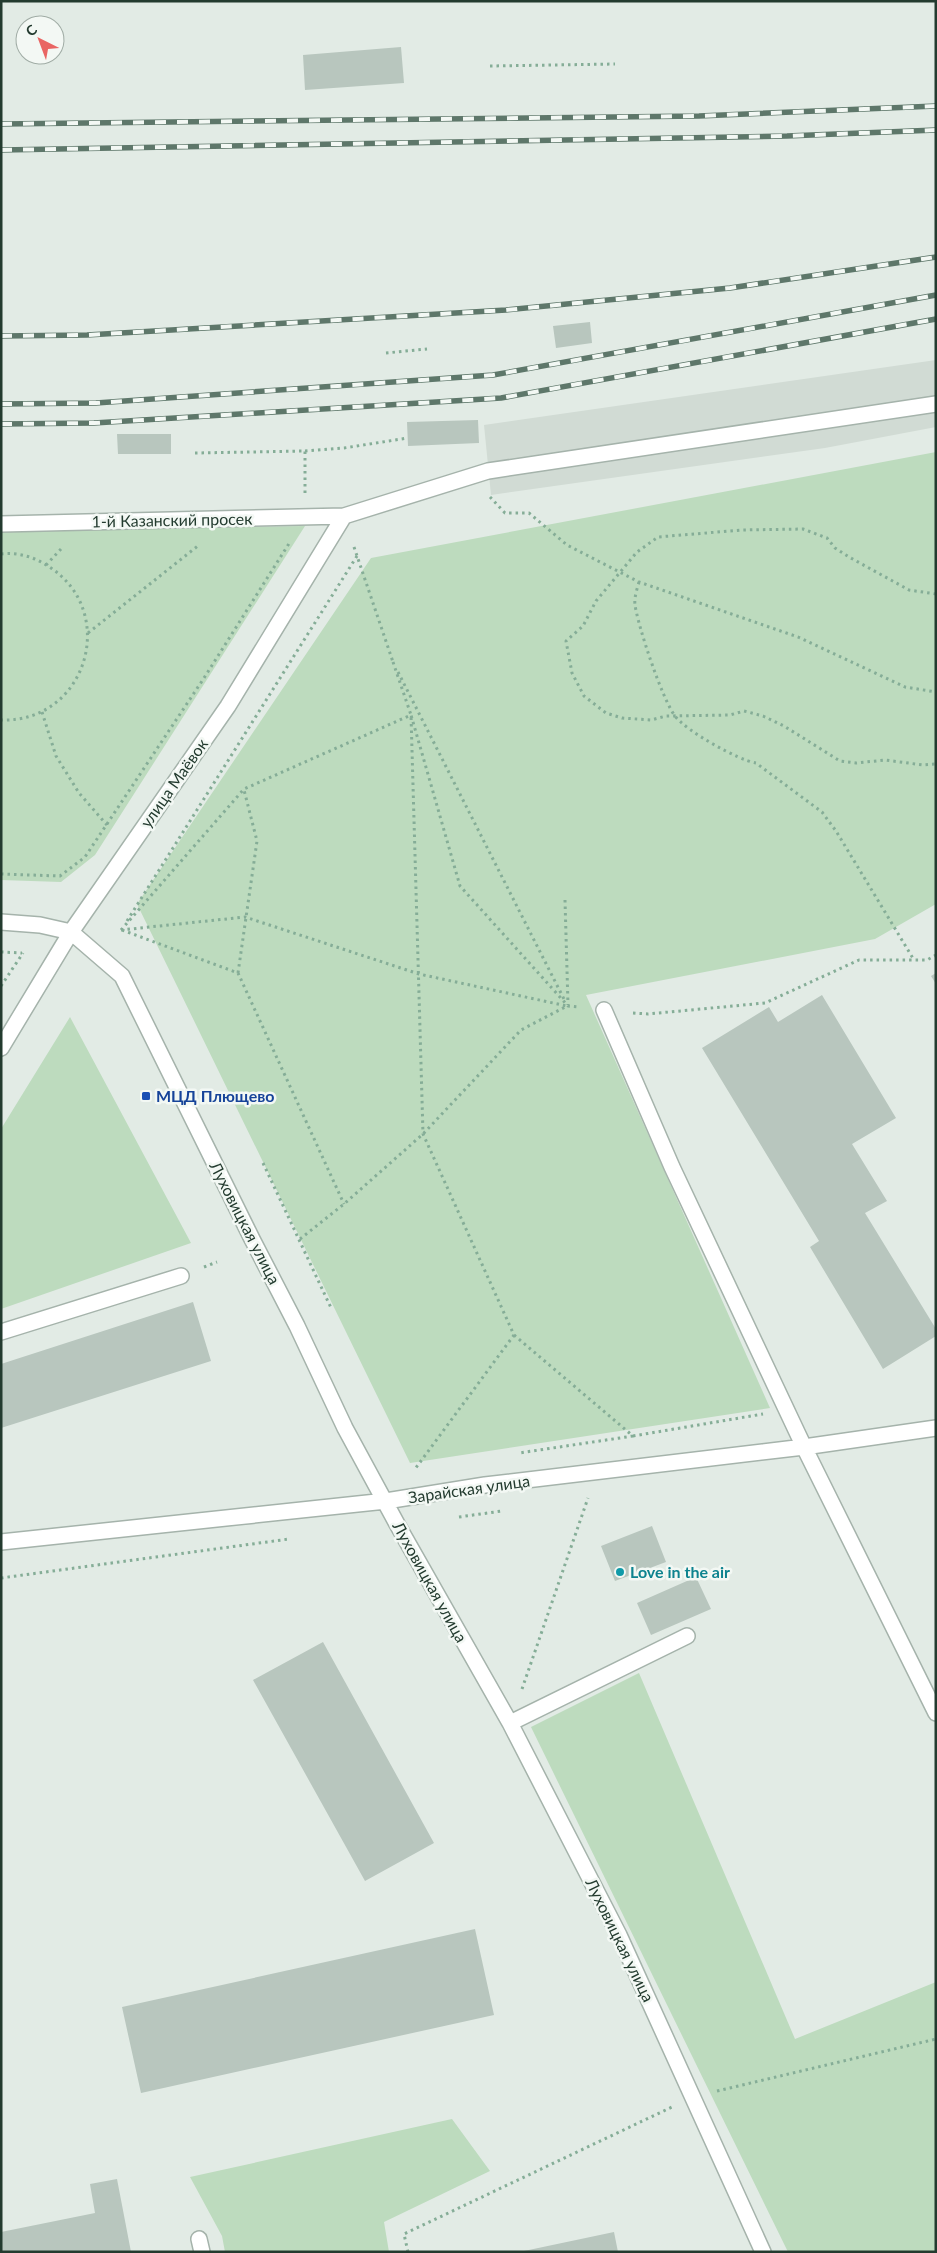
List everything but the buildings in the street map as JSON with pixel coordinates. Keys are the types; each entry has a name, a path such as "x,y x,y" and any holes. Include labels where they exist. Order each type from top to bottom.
{"street":[{"name":"1-й Казанский просек","path":"1,524 344,516 488,471 936,404"},
{"name":"улица Маёвок","path":"1,1048 71,932 228,706 344,516"},
{"path":"1,922 40,925 71,932"},
{"name":"Луховицкая улица","path":"71,932 122,976 297,1326 345,1428 510,1723 618,1935 763,2252"},
{"path":"604,1010 672,1167 804,1447 936,1713"},
{"path":"1,1332 181,1276"},
{"name":"Зарайская улица","path":"1,1542 386,1500 485,1485 804,1447 936,1428"},
{"path":"510,1723 687,1636"}],"path":[{"path":"490,66 615,64"},
{"path":"386,353 427,349"},
{"path":"195,453 305,451 344,448 408,438"},
{"path":"1,874 60,876 86,857 204,678 305,517 305,451"},
{"path":"469,477 505,513 529,513 567,546 639,582 798,637 905,687 936,692"},
{"path":"936,594 910,590 849,557 835,548 826,538 803,530 742,530 658,537 637,552 596,602 583,626 566,641 572,673 584,696 606,713 634,720 651,720 666,716 730,715 744,711 763,716 784,726 840,761 856,764 885,760 923,765 936,764"},
{"path":"88,633 203,542"},
{"path":"1,554 11,553 38,559 61,574 78,595 88,621 88,648 80,674 64,697 42,712 14,720 1,720"},
{"path":"121,930 357,556 411,715 460,886 568,1006"},
{"path":"639,582 635,603 640,627 661,689 675,716 726,752 745,761 756,763 822,812 836,831 914,960"},
{"path":"393,662 568,1006"},
{"path":"42,712 56,756 79,793 107,825"},
{"path":"121,930 244,789 411,715"},
{"path":"411,715 423,1134 514,1335 633,1436"},
{"path":"244,789 257,841 238,973 344,1204"},
{"path":"566,900 568,1006"},
{"path":"121,930 245,917 419,974 568,1006 648,1014 765,1004 859,960 927,960 936,955"},
{"path":"121,930 238,973"},
{"path":"1,952 23,953 1,986"},
{"path":"300,1239 344,1204 423,1134 521,1030 568,1006"},
{"path":"263,1163 332,1310"},
{"path":"424,1468 415,1469 514,1335"},
{"path":"510,1455 787,1410"},
{"path":"510,1723 588,1498"},
{"path":"1,1578 298,1538"},
{"path":"408,2252 404,2234 692,2097 936,2039"}],"shaded area":[{"path":"936,360 936,427 825,448 491,495 484,425"}],"green space":[{"path":"936,452 936,904 875,939 586,995 770,1408 410,1463 137,904 371,558"},
{"path":"305,526 95,855 61,882 1,880 1,530"},
{"path":"70,1017 191,1243 1,1309 1,1129"},
{"path":"639,1673 795,2039 936,1982 936,2252 788,2252 531,1727"},
{"path":"452,2119 490,2171 384,2222 389,2252 225,2252 222,2236 190,2177"}],"railway":[{"path":"1,124 699,116 936,106"},
{"path":"1,150 787,136 936,130"},
{"path":"1,336 87,335 506,310 730,288 936,257"},
{"path":"1,404 96,403 493,375 936,295"},
{"path":"1,424 94,423 501,398 936,319"}],"place":[{"name":"МЦД Плющево","path":"146,1096"},
{"name":"Love in the air","path":"620,1572"}]}
